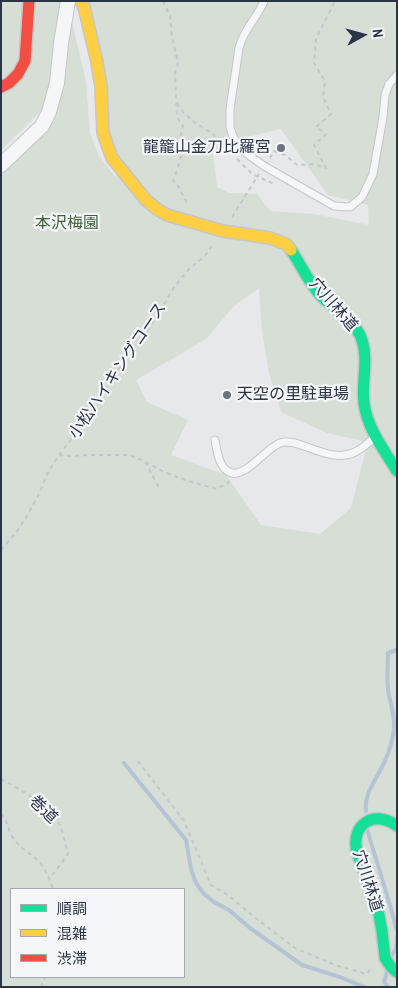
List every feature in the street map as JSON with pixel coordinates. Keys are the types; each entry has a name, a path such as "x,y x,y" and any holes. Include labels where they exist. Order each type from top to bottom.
{"street":[{"path":"1,87 9,83 18,74 24,61 28,1"},
{"path":"1,165 42,126 49,112 57,83 68,1"},
{"path":"81,1 97,62 101,86 103,133 112,158 146,200 157,209 167,215 223,231"},
{"name":"穴川林道","path":"223,231 270,238 286,244 317,292 350,322 360,336 365,355 363,389 368,422 397,471"},
{"name":"穴川林道","path":"382,951 382,932 378,915 355,844 358,829 370,819 386,819 397,826"},
{"path":"382,951 390,968 397,972"}],"lane":[{"path":"264,1 241,39 230,109 232,134 238,146 264,166 334,206 350,206 362,197 373,174 385,96 389,84 397,75"},
{"path":"215,440 219,460 231,473 237,473 246,470 270,448 281,442 291,442 324,453 346,455 355,452 376,437"}],"path":[{"path":"163,1 170,16 172,37 178,63 174,74 177,117 183,126 179,143 181,157 173,180 187,203 190,222"},
{"path":"274,151 285,155 297,165 313,164 326,168 314,145 326,134 316,127 331,114 323,97 325,81 314,63 316,39 335,1"},
{"path":"177,103 183,112 194,122 213,134 221,143 230,143 238,146"},
{"name":"小松ハイキングコース","path":"1,550 16,534 39,494 48,472 59,455 159,314 175,286 189,269 205,256 243,198"},
{"path":"59,455 129,455 179,478 216,489 228,483 231,473"},
{"path":"144,461 161,490"},
{"path":"138,761 184,821 211,885 228,895 295,948 335,965 367,974 382,951"},
{"name":"巻道","path":"1,779 28,794 50,811 59,823 68,854 53,874 48,877"},
{"path":"1,814 8,824 11,835 16,843 41,864 53,888"}],"green space":[{"path":"1,1 62,1 49,103 1,150"},
{"name":"本沢梅園","path":"88,1 397,1 397,987 1,987 1,173 47,129 56,115 60,100 70,13 86,82 90,133 99,156 117,179 107,139","holes":["281,129 328,195 368,205 369,225 314,214 270,211 257,194 229,193 217,187 213,153 252,136","259,288 262,330 269,373 281,412 327,433 368,442 351,508 320,534 261,525 226,475 171,455 188,420 147,402 136,380 206,339 233,307"]}],"waterway":[{"path":"366,811 368,795 386,758 394,730 388,686 388,653 397,650"},
{"path":"124,763 186,840 191,869 196,883 204,894 229,910 250,928 302,965 364,987"},
{"path":"367,829 397,931"},
{"path":"392,955 396,949 397,936"},
{"path":"387,972 384,982 388,987"}],"traffic: fast":[{"path":"291,250 320,295 347,318 360,335 365,360 363,395 366,412 377,438 397,471"},
{"path":"397,826 389,821 373,819 361,827 357,834 356,842 357,852 379,915 385,958 397,972"}],"traffic: slow":[{"path":"81,1 97,62 101,86 103,133 112,158 146,200 167,215 223,231 270,238 286,244 291,250"}],"traffic: jam":[{"path":"1,87 9,83 18,74 25,61 29,1"}],"place":[{"name":"龍籠山金刀比羅宮","path":"281,148"},
{"name":"天空の里駐車場","path":"227,395"}]}
